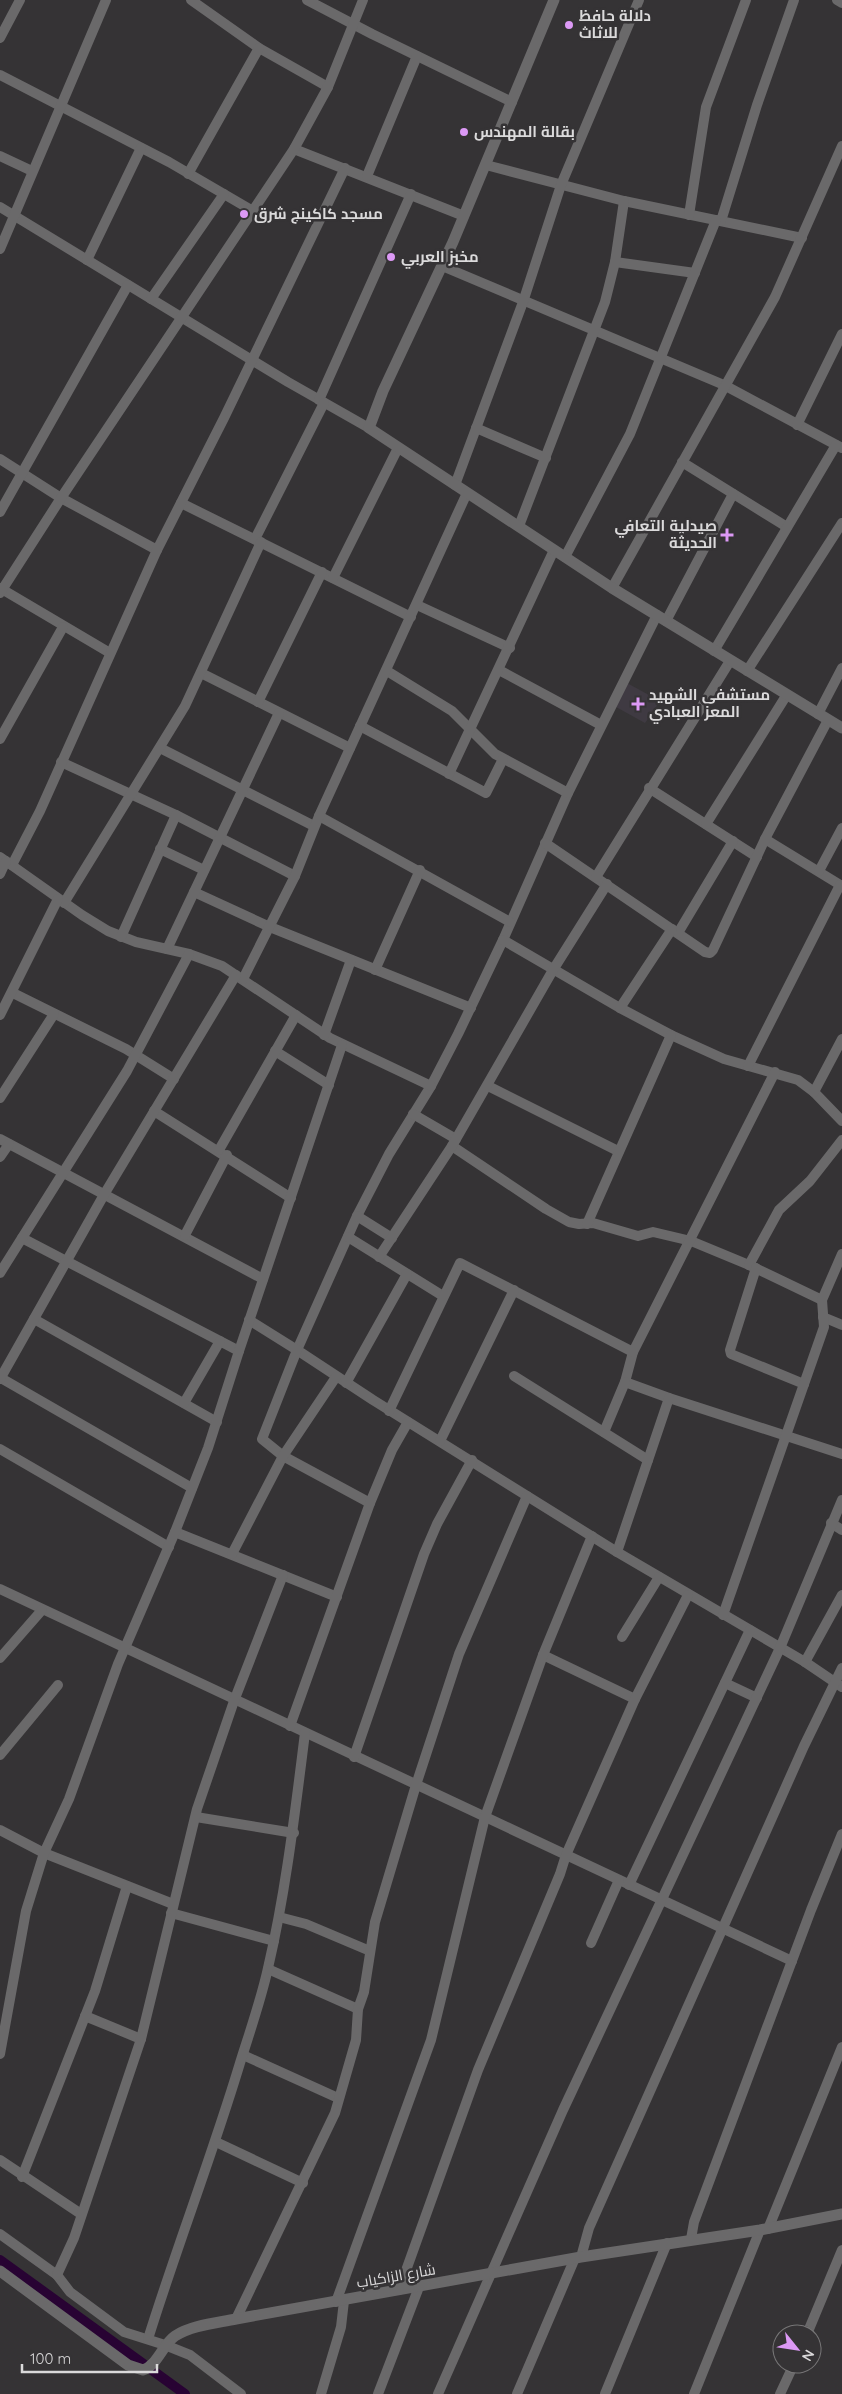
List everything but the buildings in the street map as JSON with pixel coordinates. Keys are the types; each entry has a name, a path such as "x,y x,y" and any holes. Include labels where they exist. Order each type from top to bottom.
{"street":[{"path":"0,38 20,0"},
{"path":"191,0 259,48 328,87"},
{"path":"307,0 318,3 353,24 512,102"},
{"path":"110,654 1,590 294,149 328,87 362,0"},
{"path":"369,428 383,391 464,216 554,0"},
{"path":"455,485 523,302 561,185 639,0"},
{"path":"689,214 704,115 746,0"},
{"path":"565,557 630,434 662,358 695,273 718,221 794,0"},
{"path":"837,0 842,3"},
{"path":"0,249 103,1"},
{"path":"188,174 259,48"},
{"path":"367,176 416,56"},
{"path":"0,75 141,148 253,210"},
{"path":"612,588 775,297 842,146"},
{"path":"87,260 141,148"},
{"path":"294,149 367,176 464,216"},
{"path":"0,156 32,171"},
{"path":"486,165 624,201 802,238"},
{"path":"0,874 6,861 36,820 157,550 345,168"},
{"path":"151,299 224,194"},
{"path":"0,1016 61,901 132,795 186,706 202,674 258,540 411,194"},
{"path":"519,526 605,302 615,262 624,201"},
{"path":"0,207 181,318 369,428 612,588 786,696 842,728"},
{"path":"615,262 695,273"},
{"path":"442,266 724,386 839,446 787,527 714,651"},
{"path":"0,512 128,285"},
{"path":"797,425 842,334"},
{"path":"476,428 546,458"},
{"path":"334,578 398,448"},
{"path":"0,458 61,498 157,550"},
{"path":"682,462 787,527"},
{"path":"192,1488 0,1379 4,1361 34,1319 104,1194 270,927 295,876 314,826 468,493"},
{"path":"370,1503 283,1456 264,1442 262,1435 296,1350 357,1216 413,1114 431,1086 471,1008 545,843 601,725 733,494"},
{"path":"181,503 411,617"},
{"path":"747,671 842,523"},
{"path":"449,774 510,648 554,550"},
{"path":"258,702 322,572"},
{"path":"417,605 510,648"},
{"path":"0,739 63,627"},
{"path":"596,877 649,788 730,661"},
{"path":"545,843 705,952 713,950 823,717 842,668"},
{"path":"499,670 601,725"},
{"path":"387,671 447,707 503,759 568,793"},
{"path":"202,674 350,748"},
{"path":"706,824 786,696"},
{"path":"167,948 279,713"},
{"path":"360,726 486,793 503,759"},
{"path":"160,748 314,826"},
{"path":"61,762 176,815 295,876"},
{"path":"649,788 757,857"},
{"path":"121,937 176,815"},
{"path":"319,816 420,870 510,922"},
{"path":"819,871 842,828"},
{"path":"748,1066 841,885 766,839"},
{"path":"620,1008 675,931 732,841"},
{"path":"160,849 204,870"},
{"path":"6,861 61,901 108,931 121,937 189,954 222,966 324,1035 431,1086"},
{"path":"376,970 420,870"},
{"path":"379,1257 454,1143 553,970 607,884"},
{"path":"194,892 270,927 471,1008"},
{"path":"503,940 620,1008 671,1035 724,1059 798,1080 814,1092 842,1121"},
{"path":"0,1273 136,1055 189,954"},
{"path":"324,1035 351,960"},
{"path":"13,993 136,1055 174,1079"},
{"path":"0,1098 54,1014"},
{"path":"184,1235 223,1153 275,1051 296,1015"},
{"path":"587,1224 671,1035"},
{"path":"814,1092 842,1039"},
{"path":"0,2054 26,1911 44,1853 68,1799 125,1648 169,1547 217,1422 239,1350 342,1045"},
{"path":"275,1051 329,1085"},
{"path":"604,1432 625,1382 632,1352 638,1337 691,1241 775,1072"},
{"path":"488,1086 618,1151"},
{"path":"154,1111 223,1153 291,1198"},
{"path":"413,1114 552,1213 578,1224 593,1223 638,1236 653,1232 691,1241 822,1300"},
{"path":"804,1384 731,1354 730,1350 752,1267 779,1210 810,1181 842,1140"},
{"path":"0,1157 4,1141 184,1235 263,1279"},
{"path":"357,1216 392,1238"},
{"path":"348,1237 443,1296"},
{"path":"22,1238 68,1260 220,1342 239,1350"},
{"path":"723,1615 824,1327 822,1300 842,1254"},
{"path":"389,1411 460,1263 632,1352"},
{"path":"346,1383 407,1274"},
{"path":"440,1441 514,1290"},
{"path":"823,1318 842,1325"},
{"path":"34,1319 217,1422"},
{"path":"249,1320 389,1411 472,1460 617,1552 805,1662 838,1684"},
{"path":"184,1403 220,1342"},
{"path":"514,1376 648,1460"},
{"path":"232,1554 283,1456 336,1377"},
{"path":"625,1382 842,1454"},
{"path":"617,1552 669,1398"},
{"path":"290,1726 370,1503 390,1455 408,1422"},
{"path":"0,1449 169,1547"},
{"path":"354,1757 424,1554 437,1524 472,1460"},
{"path":"236,2319 329,2128 356,2040 358,2009 364,1992 375,1922 416,1785 459,1654 527,1496"},
{"path":"438,2394 493,2274 559,2119 663,1901 780,1648 842,1500"},
{"path":"831,1524 842,1530"},
{"path":"175,1532 337,1596"},
{"path":"321,2394 341,2327 340,2301 431,2040 484,1817 542,1655 592,1536"},
{"path":"56,2275 68,2253 141,2039 196,1817 234,1701 283,1575"},
{"path":"622,1637 659,1577"},
{"path":"0,1589 234,1701 792,1961"},
{"path":"399,2290 478,2070 560,1874 566,1855 635,1699 688,1595"},
{"path":"805,1662 842,1595"},
{"path":"0,1658 42,1610"},
{"path":"591,1943 624,1882 750,1630"},
{"path":"542,1655 635,1699"},
{"path":"517,2394 723,1929 838,1684 842,1668"},
{"path":"725,1683 757,1698"},
{"path":"0,1755 58,1685"},
{"path":"148,2339 197,2191 216,2142 268,1969 294,1833 305,1733"},
{"path":"196,1817 294,1833"},
{"path":"0,1830 44,1853 127,1886 172,1909 274,1941"},
{"path":"691,2239 694,2222 842,1834"},
{"path":"22,2176 85,2016 107,1954 127,1886"},
{"path":"279,1917 306,1924 370,1952"},
{"path":"268,1969 358,2009"},
{"path":"85,2016 141,2039"},
{"path":"694,2394 842,2047"},
{"path":"243,2055 338,2098"},
{"path":"216,2142 303,2182"},
{"path":"0,2160 81,2214"},
{"name":"شارع الزاكياب","path":"0,2272 128,2365 140,2370 149,2368 166,2345 187,2330 236,2319 578,2258 764,2229 842,2214"},
{"path":"0,2234 56,2275 70,2292 117,2327 132,2336 148,2339 190,2355 241,2394"},
{"path":"605,2394 667,2243"},
{"path":"811,2324 842,2250"},
{"path":"378,2394 420,2287"},
{"path":"780,2394 789,2374"}],"shaded area":[{"name":"مستشفى الشهيد المعز العبادي","path":"627,683 660,701 645,723 616,707"}],"waterway":[{"path":"0,2260 185,2394"}],"place":[{"name":"دلالة حافظ للاثاث","path":"569,25"},
{"name":"بقالة المهندس","path":"464,132"},
{"name":"مسجد كاكينج شرق","path":"244,214"},
{"name":"مخبز العربي","path":"391,257"},
{"name":"صيدلية التعافي الحديثة","path":"727,535"},
{"name":"مستشفى الشهيد المعز العبادي","path":"638,704"}]}
